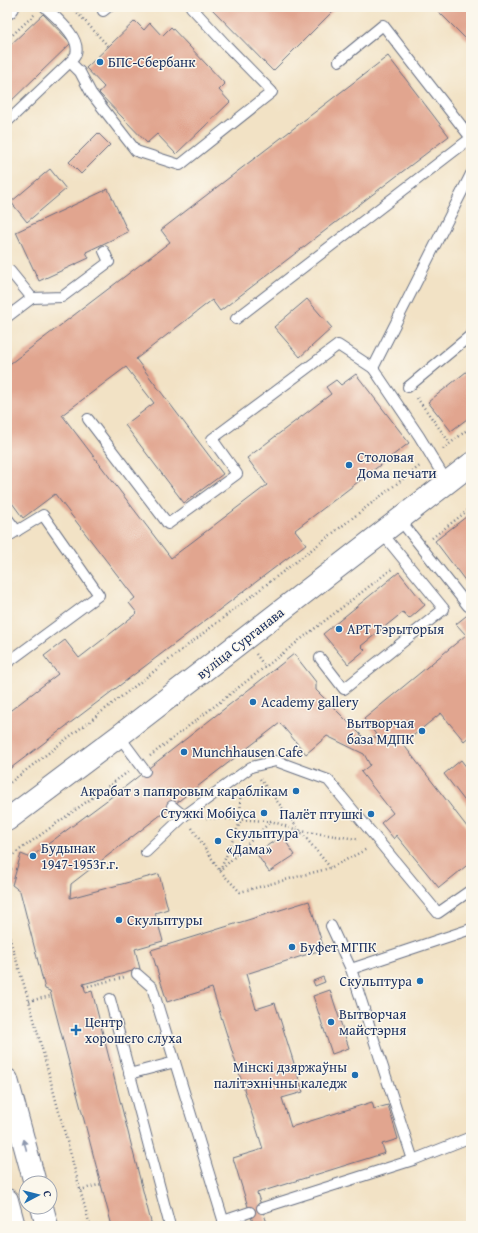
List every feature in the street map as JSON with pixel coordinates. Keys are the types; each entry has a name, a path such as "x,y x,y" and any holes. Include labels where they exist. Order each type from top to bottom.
{"main road":[{"name":"вуліца Сурганава","path":"7,820 400,520 471,464"},
{"path":"7,1080 33,1175"},
{"path":"7,1200 14,1226"},
{"path":"44,1215 47,1226"}],"lane":[{"path":"70,62 80,72 92,93 136,151 180,165 272,92 227,46 192,7"},
{"path":"7,122 76,55 77,45 74,37 41,9"},
{"path":"236,319 471,139 383,25 339,61"},
{"path":"373,368 471,174"},
{"path":"7,317 32,298 62,297 109,262 104,251"},
{"path":"7,273 10,271 32,298"},
{"path":"408,387 471,335"},
{"path":"88,419 168,524 238,474 212,440 338,345 373,368 448,482"},
{"path":"7,537 43,515 99,595 7,663"},
{"path":"7,518 17,531"},
{"path":"400,520 468,606 471,604"},
{"path":"320,658 344,689 444,609 382,533"},
{"path":"118,736 142,767"},
{"path":"146,852 184,816 251,767 276,761 328,780 438,913 471,890"},
{"path":"172,806 184,816"},
{"path":"331,926 351,969 413,1160"},
{"path":"351,969 471,929"},
{"path":"137,974 152,987 224,1224 250,1212"},
{"path":"110,999 170,1226"},
{"path":"129,1074 174,1062"},
{"path":"262,1208 413,1160 471,1137"}],"path":[{"path":"72,7 108,46"},
{"path":"7,40 41,9"},
{"path":"74,37 106,9"},
{"path":"408,387 450,443"},
{"path":"7,785 471,427"},
{"path":"421,547 471,508"},
{"path":"7,859 142,767 404,560"},
{"path":"251,767 330,868"},
{"path":"220,871 241,820 239,777"},
{"path":"184,816 271,821 300,831 380,842"},
{"path":"184,816 220,871 240,892 330,868 380,842"},
{"path":"220,871 271,821"},
{"path":"7,869 16,869"},
{"path":"7,930 29,1001 90,1226"},
{"path":"84,987 137,974"},
{"path":"29,1001 51,996"},
{"path":"80,1190 102,1184"}],"building":[{"path":"210,7 258,8 337,7 273,71"},
{"path":"434,7 471,7 471,44"},
{"path":"43,14 71,43 7,105 7,48"},
{"path":"135,21 144,30 150,23 162,36 171,27 225,84 219,90 230,102 176,154 157,134 147,143 99,93 104,87 86,68"},
{"path":"388,56 449,136 220,311 212,300 136,359 223,474 184,503 125,425 154,403 126,367 62,415 171,558 267,485 247,458 331,394 326,387 336,380 341,385 356,374 409,443 295,530 306,544 7,771 7,713 58,674 44,656 65,640 79,658 137,613 129,603 135,598 55,494 23,518 7,496 7,366 170,242 161,230"},
{"path":"98,133 110,145 81,174 69,162"},
{"path":"50,169 66,189 27,222 11,202"},
{"path":"108,189 128,232 86,252 89,258 39,281 16,232"},
{"path":"307,299 332,328 300,357 274,327"},
{"path":"471,368 471,416 451,431 428,402"},
{"path":"471,513 471,586 470,587 435,541"},
{"path":"399,572 425,605 409,619 403,612 361,646 365,650 348,664 323,634"},
{"path":"471,612 471,735 464,741 441,713 403,744 471,832 471,862 439,888 396,835 394,839 381,823 393,813 361,772 370,765 364,754 327,736 306,754 280,723 71,884 70,898 159,874 168,909 155,913 163,941 135,949 140,969 83,984 86,993 92,991 152,1226 112,1226 50,991 45,989 20,891 12,885 21,854 31,858 126,786 294,654 316,682 316,690 366,740 369,737 376,737 382,742 364,719 466,635 456,624"},
{"path":"461,760 471,773 471,809 444,774"},
{"path":"282,836 295,855 269,872 256,853"},
{"path":"309,901 324,949 246,974 256,1009 275,1003 303,1092 282,1098 291,1127 372,1102 374,1109 388,1105 398,1139 382,1144 385,1153 257,1193 268,1226 254,1226 233,1158 263,1149 212,988 167,1002 151,950"},
{"path":"323,977 325,982 315,986 313,981"},
{"name":"Вытворчая майстэрня","path":"330,990 349,1048 332,1054 313,996"}],"place":[{"name":"БПС-Сбербанк","path":"100,62"},
{"name":"Столовая Дома печати","path":"349,465"},
{"name":"АРТ Тэрыторыя","path":"339,629"},
{"name":"Academy gallery","path":"253,702"},
{"name":"Вытворчая база МДПК","path":"422,731"},
{"name":"Munchhausen Cafe","path":"184,752"},
{"name":"Акрабат з папяровым караблікам","path":"296,791"},
{"name":"Стужкі Мобіуса","path":"264,813"},
{"name":"Палёт птушкі","path":"371,814"},
{"name":"Скульптура «Дама»","path":"218,841"},
{"name":"Будынак 1947-1953г.г.","path":"33,856"},
{"name":"Скульптуры","path":"119,920"},
{"name":"Буфет МГПК","path":"292,947"},
{"name":"Скульптура","path":"420,981"},
{"name":"Вытворчая майстэрня","path":"331,1022"},
{"name":"Центр хорошего слуха","path":"76,1030"},
{"name":"Мінскі дзяржаўны палітэхнічны каледж","path":"355,1075"}]}
